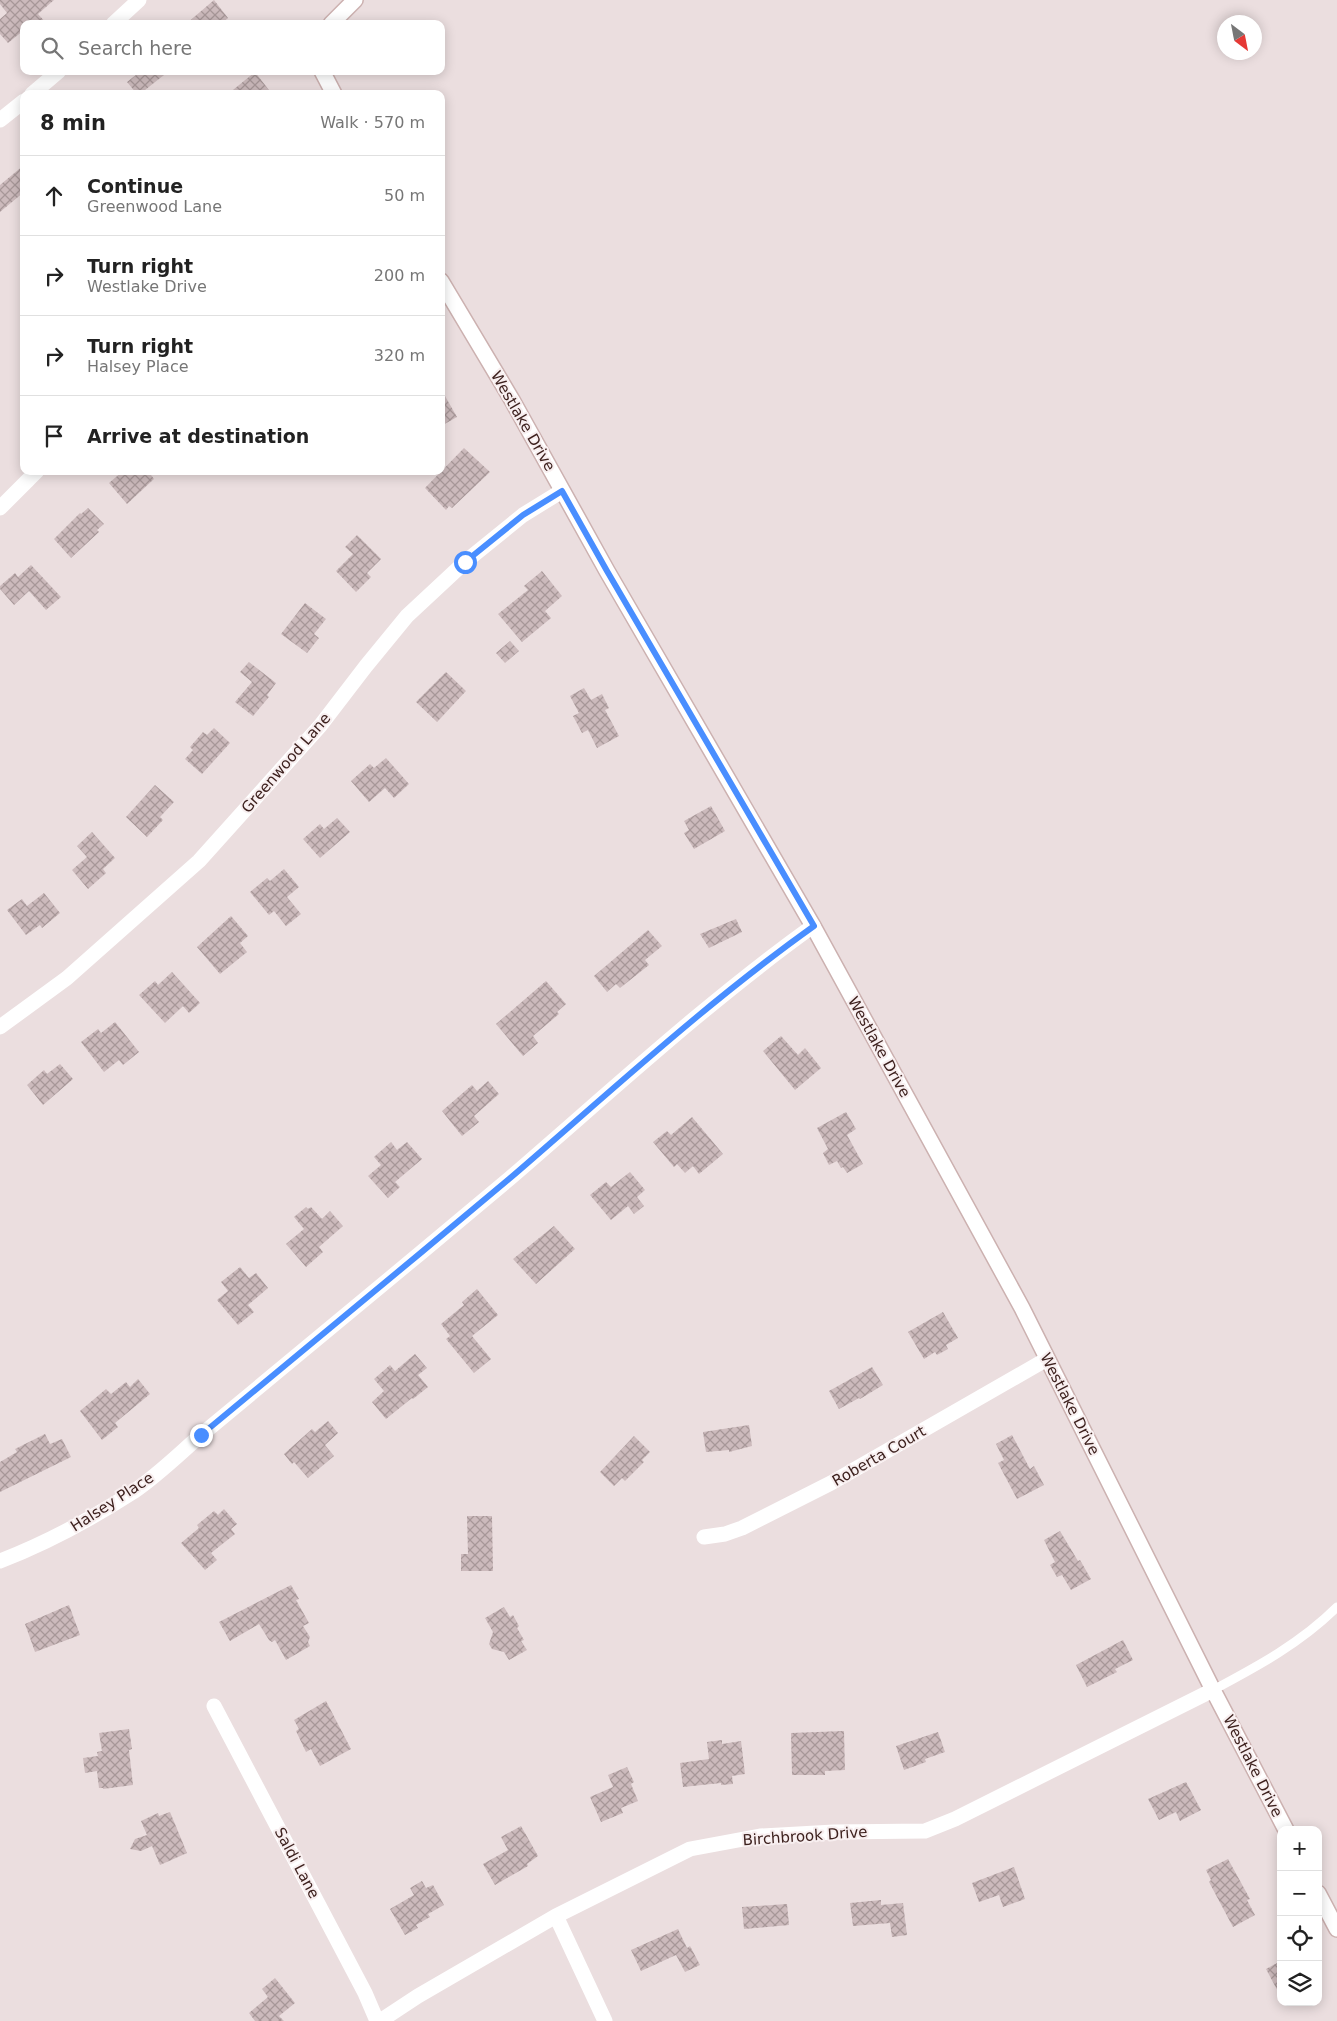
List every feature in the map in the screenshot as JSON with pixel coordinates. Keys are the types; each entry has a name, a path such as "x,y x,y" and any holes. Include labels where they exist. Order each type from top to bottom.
{"street":[{"path":"117,20 139,0"},
{"path":"335,20 355,0"},
{"path":"37,90 54,75"},
{"path":"324,75 332,90"},
{"path":"0,120 20,103"},
{"name":"Westlake Drive","path":"445,288 512,400 612,580 814,926 1017,1299 1213,1690 1284,1826"},
{"path":"0,508 33,475"},
{"name":"Greenwood Lane","path":"0,1027 67,978 199,861 320,726 407,616 465,562 523,515 562,491"},
{"name":"Halsey Place","path":"0,1561 62,1533 134,1491 165,1467 509,1179 694,1018 775,954 814,926"},
{"name":"Roberta Court","path":"704,1537 726,1534 742,1528 831,1483 1047,1360"},
{"name":"Birchbrook Drive","path":"379,2021 418,1996 556,1916 690,1849 760,1836 834,1832 925,1831 955,1819 1213,1690"},
{"name":"Saldi Lane","path":"214,1706 379,2021"},
{"path":"1322,1900 1337,1928"},
{"path":"556,1916 605,2021"}],"lane":[{"path":"1213,1690 1261,1665 1292,1645 1321,1623 1337,1607"}],"building":[{"path":"0,0 54,0 38,14 43,20 20,20 20,33 8,43 0,34 0,19 7,13 0,4"},
{"path":"214,0 228,18 226,20 191,20"},
{"path":"136,75 164,75 145,90 134,90 127,82"},
{"path":"251,75 257,75 269,90 233,90"},
{"path":"20,168 20,195 0,212 0,185"},
{"path":"445,396 457,417 445,424"},
{"path":"464,448 490,472 452,508 449,506 446,510 425,488 438,475 445,475 445,467"},
{"path":"118,475 151,475 154,479 127,504 109,483"},
{"path":"88,508 104,524 97,530 99,532 71,558 54,539 80,513"},
{"path":"357,535 381,559 367,573 371,577 356,592 336,571 353,554 345,547"},
{"path":"31,565 61,597 46,610 29,591 14,605 0,589 0,586 15,573 18,577"},
{"path":"542,571 562,596 545,611 551,618 522,642 498,614 528,590 524,586"},
{"path":"305,603 326,619 314,634 319,638 307,653 281,634"},
{"path":"510,641 519,651 505,663 496,653"},
{"path":"249,662 276,683 267,695 269,697 253,716 235,702 252,682 240,672"},
{"path":"446,672 466,691 437,722 416,702"},
{"path":"584,688 591,700 602,694 609,708 605,710 619,736 597,748 588,730 582,733 573,716 579,713 570,696"},
{"path":"214,728 230,743 202,774 185,759 193,750 190,747 203,732 207,735"},
{"path":"386,758 409,784 394,798 385,788 369,802 351,781 370,764 374,768"},
{"path":"155,785 174,802 160,817 163,820 147,837 126,817"},
{"path":"711,806 725,831 694,849 684,833 689,830 684,821"},
{"path":"337,818 350,832 320,858 303,839 320,824 324,829"},
{"path":"92,832 115,858 103,869 106,873 88,889 72,870 87,857 77,846"},
{"path":"284,869 299,887 287,897 301,914 286,926 274,911 269,915 250,892 267,878 270,881"},
{"path":"44,893 60,913 42,928 40,925 26,935 7,910 22,899 27,906"},
{"path":"231,916 248,936 240,943 247,952 220,974 197,947"},
{"path":"736,919 742,932 709,948 700,934"},
{"path":"648,930 662,946 645,960 649,965 620,988 616,984 607,992 594,976"},
{"path":"172,972 200,1003 189,1013 183,1006 165,1023 139,995 155,981 158,985"},
{"path":"546,981 566,1004 557,1012 559,1014 533,1036 538,1043 523,1056 496,1024"},
{"path":"115,1022 139,1052 123,1065 119,1060 104,1072 81,1042 98,1029 101,1033"},
{"path":"781,1036 798,1055 805,1048 821,1068 795,1090 763,1051"},
{"path":"60,1064 73,1079 43,1105 27,1085 44,1070 47,1074"},
{"path":"488,1081 499,1094 474,1116 479,1122 462,1136 442,1111 472,1085 477,1091"},
{"path":"846,1112 856,1129 847,1135 863,1164 847,1173 837,1161 829,1165 823,1153 828,1149 817,1128"},
{"path":"692,1117 723,1154 699,1174 693,1166 685,1173 677,1164 674,1167 653,1142 667,1131 671,1135"},
{"path":"391,1142 397,1150 407,1142 422,1159 395,1182 400,1187 388,1198 368,1176 381,1165 374,1157"},
{"path":"630,1172 645,1190 637,1197 644,1206 634,1214 628,1206 611,1220 590,1195 606,1182 611,1187"},
{"path":"306,1207 308,1209 311,1207 322,1219 330,1211 343,1226 319,1247 323,1252 306,1267 286,1244 304,1229 294,1217"},
{"path":"554,1226 575,1249 536,1284 513,1259"},
{"path":"240,1267 249,1278 256,1273 268,1288 248,1305 254,1312 238,1325 217,1300 228,1291 221,1282"},
{"path":"477,1289 498,1315 472,1336 491,1359 474,1373 446,1339 450,1336 441,1324 464,1305 462,1302"},
{"path":"943,1312 958,1338 946,1345 948,1349 937,1355 935,1352 924,1359 908,1332"},
{"path":"415,1354 427,1368 418,1375 428,1387 386,1419 372,1402 384,1391 374,1379 390,1365 395,1371"},
{"path":"872,1367 883,1385 839,1409 829,1391"},
{"path":"138,1379 150,1394 115,1423 118,1427 102,1440 80,1411 106,1389 111,1394 126,1382 130,1387"},
{"path":"328,1421 338,1433 325,1445 334,1456 308,1478 284,1454 312,1429 315,1432"},
{"path":"749,1425 752,1446 729,1452 729,1450 706,1452 703,1432"},
{"path":"45,1434 50,1444 62,1439 71,1457 0,1492 0,1462 17,1452 15,1449"},
{"path":"1012,1435 1030,1469 1034,1466 1044,1485 1017,1499 998,1463 1004,1460 996,1444"},
{"path":"634,1436 650,1452 642,1460 644,1462 625,1481 622,1478 614,1486 600,1472"},
{"path":"224,1509 237,1524 231,1529 235,1534 211,1553 217,1560 205,1570 181,1543 199,1528 197,1525 214,1511 218,1515"},
{"path":"467,1516 492,1516 493,1571 461,1571 461,1554 468,1554"},
{"path":"1060,1531 1091,1579 1071,1590 1062,1575 1057,1577 1050,1565 1055,1562 1044,1540"},
{"path":"291,1585 299,1599 296,1600 309,1623 303,1626 310,1637 308,1642 310,1646 286,1660 275,1640 272,1642 269,1640 259,1624 230,1641 219,1622"},
{"path":"69,1605 80,1635 35,1652 25,1624"},
{"path":"504,1607 510,1617 513,1615 519,1626 517,1628 524,1640 521,1641 527,1650 509,1660 504,1652 492,1649 489,1644 493,1632 485,1618"},
{"path":"1123,1640 1133,1660 1115,1669 1117,1672 1087,1687 1076,1665"},
{"path":"326,1701 351,1749 320,1766 311,1749 306,1752 296,1731 299,1729 294,1720"},
{"path":"129,1729 132,1749 129,1750 133,1785 99,1788 97,1771 85,1773 83,1758 98,1756 97,1752 102,1751 99,1733"},
{"path":"844,1731 845,1770 825,1771 825,1775 792,1775 791,1733"},
{"path":"938,1732 945,1752 925,1759 926,1762 904,1770 896,1746"},
{"path":"722,1740 722,1744 741,1741 745,1774 732,1776 733,1784 721,1785 721,1783 683,1787 680,1763 709,1759 707,1742"},
{"path":"627,1767 634,1782 631,1784 638,1801 621,1808 623,1813 601,1822 590,1797 613,1787 608,1775"},
{"path":"1186,1782 1201,1810 1180,1821 1176,1812 1159,1820 1148,1799"},
{"path":"170,1812 187,1853 160,1865 152,1846 141,1851 130,1849 135,1839 147,1835 141,1821 158,1813 159,1816"},
{"path":"521,1826 538,1856 527,1864 528,1866 495,1885 483,1864 508,1850 501,1837"},
{"path":"1228,1859 1250,1899 1247,1900 1255,1915 1233,1927 1209,1882 1211,1880 1206,1870"},
{"path":"1014,1867 1025,1899 1003,1907 999,1895 979,1902 972,1883"},
{"path":"422,1881 426,1888 433,1885 444,1905 428,1914 430,1917 416,1925 418,1928 405,1935 390,1909 414,1895 410,1888"},
{"path":"881,1900 881,1905 903,1903 907,1935 892,1937 890,1923 853,1926 850,1903"},
{"path":"787,1904 789,1925 744,1929 742,1907"},
{"path":"678,1929 687,1948 690,1946 700,1965 685,1972 676,1955 641,1971 631,1950"},
{"path":"1277,1963 1277,1990 1266,1969"},
{"path":"275,1978 295,2003 279,2016 284,2021 255,2021 249,2013 268,1997 262,1989"}],"route":[{"path":"201,1435 509,1179 694,1018 775,954 814,926 562,491 523,515 465,562"}]}
